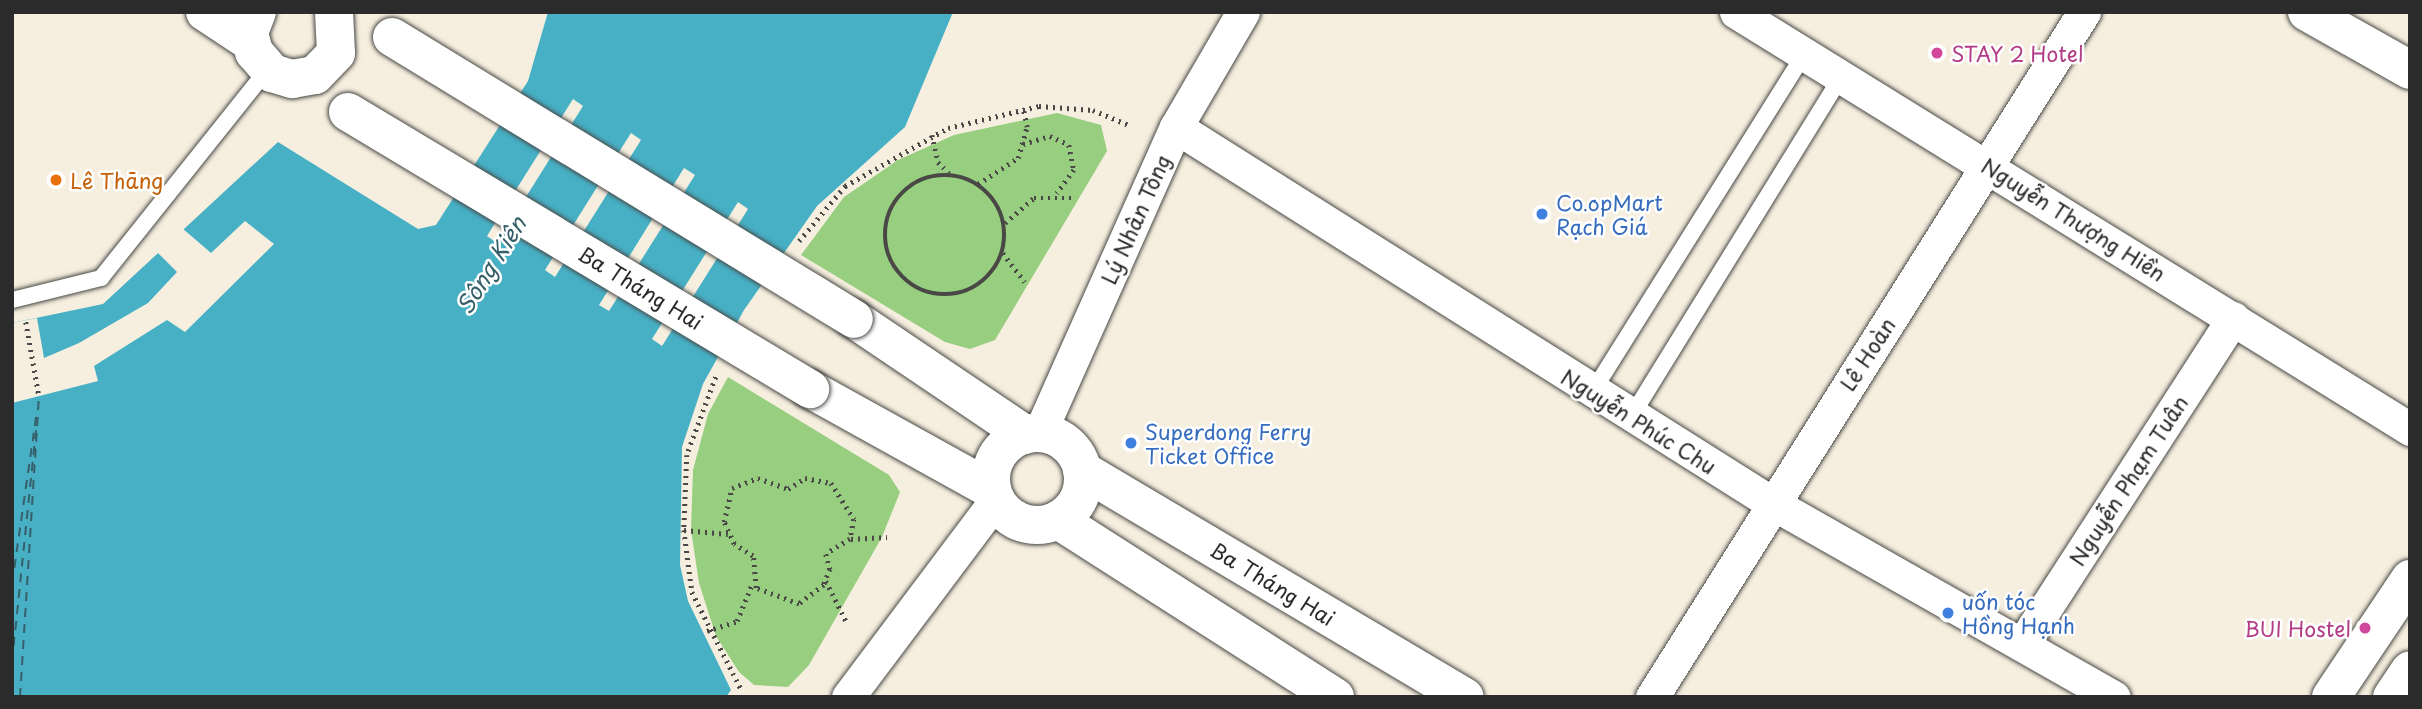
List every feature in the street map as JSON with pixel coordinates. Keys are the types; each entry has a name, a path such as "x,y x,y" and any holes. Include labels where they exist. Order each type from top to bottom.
{"main road":[{"name":"Ba Tháng Hai","path":"205,12 266,51 348,112 994,495"},
{"path":"2307,12 2410,70"},
{"path":"266,51 316,75 336,54 335,13 392,37 854,319 1033,434 1074,450 1082,470 1083,489 1058,520"},
{"path":"1033,434 999,452 994,495 1018,521 1058,520 1335,697"},
{"name":"Ba Tháng Hai","path":"1082,470 1465,697"},
{"path":"2331,697 2410,579"},
{"path":"2392,697 2410,670"}],"street":[{"name":"Lý Nhân Tông","path":"1033,434 1176,127 1243,12"},
{"name":"Nguyễn Thượng Hiền","path":"1736,12 1840,78 1988,165 2410,429"},
{"name":"Lê Hoàn","path":"1653,697 1772,503 2084,12"},
{"name":"Nguyễn Phúc Chu","path":"1176,127 1630,417 1772,503 2023,643 2113,697"},
{"name":"Nguyễn Phạm Tuân","path":"2023,643 2233,318"},
{"path":"848,697 994,495"}],"lane":[{"path":"12,300 101,278 266,51"},
{"path":"1593,391 1804,54"},
{"path":"1630,417 1840,78"}],"path":[{"path":"978,184 1012,167 1023,144 1023,107"},
{"path":"795,247 845,186 932,135 1023,107 1093,110 1131,126"},
{"path":"932,135 938,162 950,174 978,184 1004,223 1003,248 1011,270 1025,282"},
{"path":"1023,144 1050,136 1069,145 1074,170 1057,193"},
{"path":"950,174 915,182 893,204 884,237 894,267 913,286 949,294 983,281 1003,248"},
{"path":"1004,223 1024,203 1057,193 1075,198"},
{"path":"26,321 39,396"},
{"path":"719,370 687,455 684,530 692,592 707,631 742,691"},
{"path":"728,534 724,505 738,483 758,478 789,489 810,478 837,487 846,499 854,519 850,539"},
{"path":"684,530 728,534 753,556 752,582 742,615 707,631"},
{"path":"847,623 826,580 826,554 850,539 887,537"},
{"path":"752,582 768,597 793,605 811,598 826,580"}],"green space":[{"path":"1057,113 1101,125 1107,151 995,340 970,349 945,342 801,255 844,197 898,160 954,135"},
{"path":"728,377 889,475 900,492 882,537 809,665 788,687 754,685 739,672 716,636 699,583 691,530 693,470 708,414"}],"water":[{"name":"Sông Kiên","path":"548,12 953,12 905,127 817,206 744,310 703,384 682,447 680,565 688,601 731,690 726,697 12,697 12,323 103,304 278,142 418,229 436,225 528,81","holes":["573,99 583,106 497,243 487,236","631,133 641,140 555,277 545,270","684,168 695,175 609,311 599,305","738,202 748,209 662,346 652,339"]}],"pier":[{"path":"245,221 274,244 185,332 167,320 94,366 98,381 12,403 12,323 37,318 44,358 79,343 148,303 177,272 157,252 182,228 211,253"}],"ferry route":[{"path":"20,697 39,396"},
{"path":"12,584 37,411"},
{"path":"12,662 36,430"}],"place":[{"name":"STAY 2 Hotel","path":"1937,53"},
{"name":"Lê Thāng","path":"56,180"},
{"name":"Co.opMart Rạch Giá","path":"1542,214"},
{"name":"Superdong Ferry Ticket Office","path":"1131,443"},
{"name":"uốn tóc Hồng Hạnh","path":"1948,613"},
{"name":"BUI Hostel","path":"2365,628"}]}
